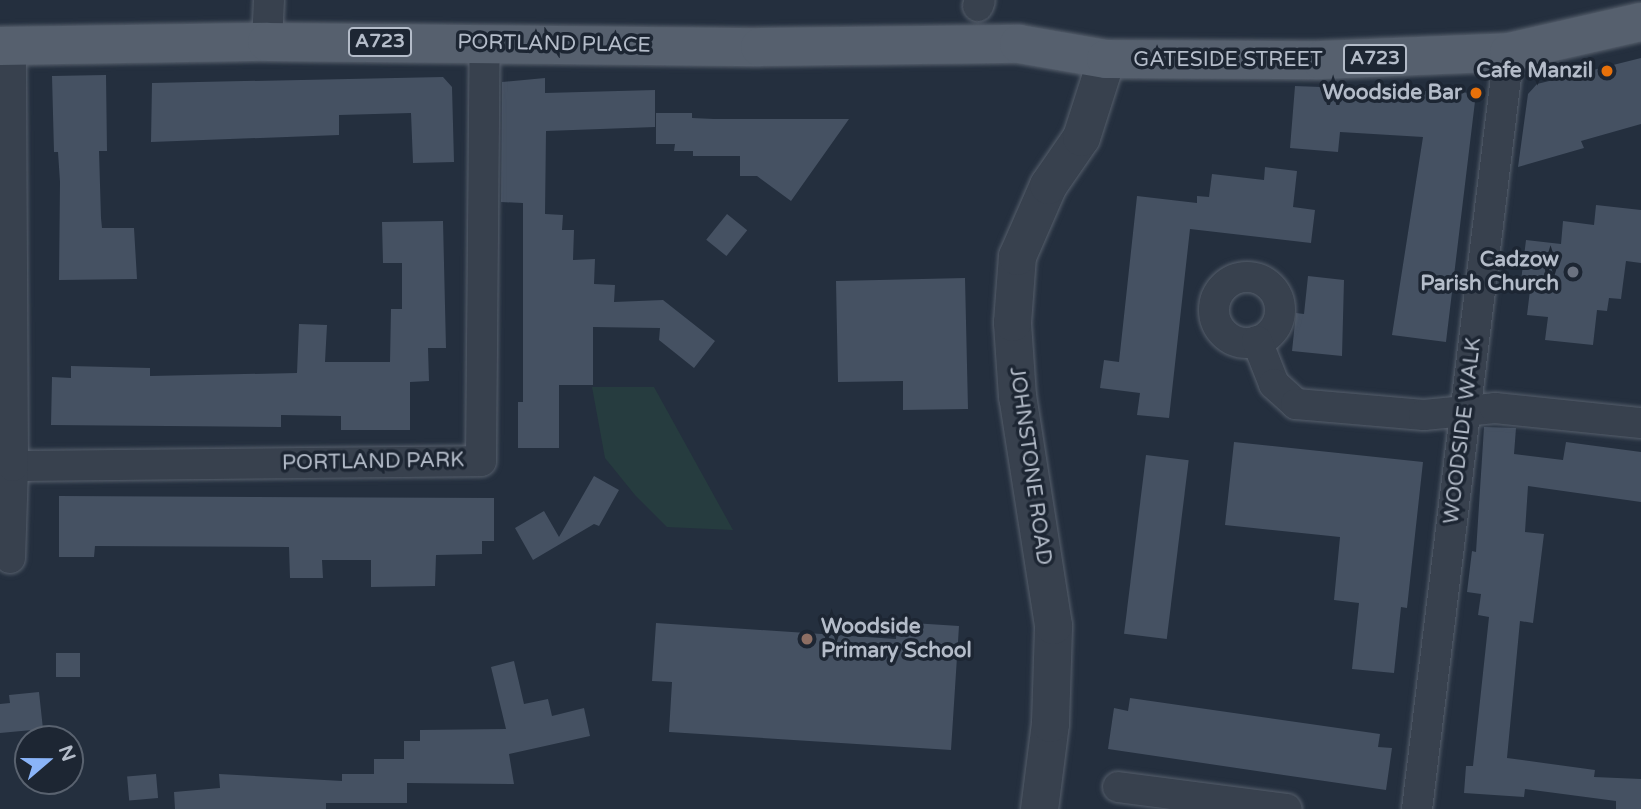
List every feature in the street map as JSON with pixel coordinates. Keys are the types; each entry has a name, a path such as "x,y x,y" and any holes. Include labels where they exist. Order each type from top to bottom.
{"main road":[{"name":"GATESIDE STREET","path":"1106,59 1321,60 1509,52 1641,22"},
{"name":"PORTLAND PLACE","path":"5,47 267,41 1019,44 1106,59"}],"street":[{"path":"267,41 269,0"},
{"name":"PORTLAND PARK","path":"13,466 481,461 485,43"},
{"path":"5,47 13,466 10,558"},
{"name":"WOODSIDE WALK","path":"1417,809 1509,52"},
{"name":"JOHNSTONE ROAD","path":"1039,809 1050,723 1053,625 1017,397 1012,322 1017,256 1048,186 1081,137 1106,59"},
{"path":"1257,341 1273,384 1296,404 1424,415 1495,408 1641,423"},
{"path":"1118,787 1287,809"}],"green space":[{"path":"592,387 654,387 733,530 667,527 635,495 605,458"}],"building":[{"path":"1641,58 1641,124 1581,141 1584,148 1518,167 1528,94 1537,84"},
{"path":"106,75 107,151 99,151 102,228 134,228 137,279 59,280 60,182 58,152 54,152 52,76"},
{"path":"443,77 452,87 454,162 413,163 411,113 339,115 339,135 151,142 152,83"},
{"path":"545,78 545,93 655,90 655,127 546,131 545,214 563,215 562,230 574,230 573,260 595,259 594,284 615,285 614,302 663,300 715,341 694,368 659,340 660,328 593,327 593,385 559,385 559,448 518,448 518,402 523,402 523,203 501,202 502,82"},
{"path":"1295,86 1476,93 1446,342 1392,335 1423,137 1340,132 1338,152 1290,148"},
{"path":"656,113 692,113 692,118 714,119 849,119 791,201 757,176 740,176 740,156 693,156 693,151 674,151 675,144 656,144"},
{"path":"1265,167 1297,171 1293,207 1315,210 1311,243 1190,229 1169,418 1137,415 1140,393 1100,388 1104,360 1119,362 1137,196 1197,203 1197,196 1209,197 1212,174 1264,180"},
{"name":"Cadzow Parish Church","path":"1596,205 1641,210 1641,263 1626,261 1621,299 1609,298 1607,311 1597,310 1593,345 1545,340 1548,317 1527,315 1531,282 1521,281 1526,240 1561,244 1563,221 1594,225"},
{"path":"727,214 747,230 726,256 706,240"},
{"path":"443,221 446,348 428,348 429,381 410,382 410,430 341,430 341,416 281,415 281,427 51,425 52,377 71,378 71,366 150,368 150,376 297,373 299,324 327,325 325,362 390,362 391,309 402,309 402,263 383,263 382,222"},
{"path":"1308,276 1344,280 1342,356 1292,351 1296,313 1304,314"},
{"path":"965,278 968,409 903,410 903,381 838,382 836,281"},
{"path":"1484,427 1516,428 1514,454 1563,460 1566,442 1641,452 1641,502 1528,486 1525,532 1544,534 1533,623 1520,621 1507,758 1595,770 1594,777 1641,779 1641,809 1616,809 1616,801 1525,789 1524,797 1464,793 1466,766 1473,766 1489,617 1478,615 1481,594 1467,592 1472,551 1476,552"},
{"path":"1234,442 1423,462 1407,608 1401,607 1394,673 1352,669 1359,603 1334,600 1340,537 1225,525"},
{"path":"1146,455 1189,460 1167,639 1124,634"},
{"path":"594,476 619,490 599,526 594,524 533,560 515,528 544,511 559,537"},
{"path":"59,496 494,498 494,541 482,541 482,554 436,555 435,586 371,587 371,560 322,560 323,578 290,578 289,547 95,546 94,557 59,557"},
{"path":"897,622 959,626 951,750 669,732 672,682 652,681 656,623 896,639"},
{"path":"56,653 80,653 80,677 56,677"},
{"path":"514,661 524,704 548,699 552,716 584,708 590,736 509,754 514,784 407,783 407,803 326,803 326,809 175,809 174,792 220,788 219,774 342,781 342,774 374,774 374,759 404,759 404,741 420,741 420,730 506,729 491,667"},
{"path":"39,692 43,725 14,725 14,732 0,733 0,704 10,703 9,695"},
{"path":"1130,698 1380,734 1378,747 1392,748 1386,790 1108,749 1114,708 1128,711"},
{"path":"156,774 158,798 129,800 127,777"}],"place":[{"name":"Cafe Manzil","path":"1607,71"},
{"name":"Woodside Bar","path":"1476,93"},
{"name":"Cadzow Parish Church","path":"1573,272"},
{"name":"Woodside Primary School","path":"807,639"}]}
